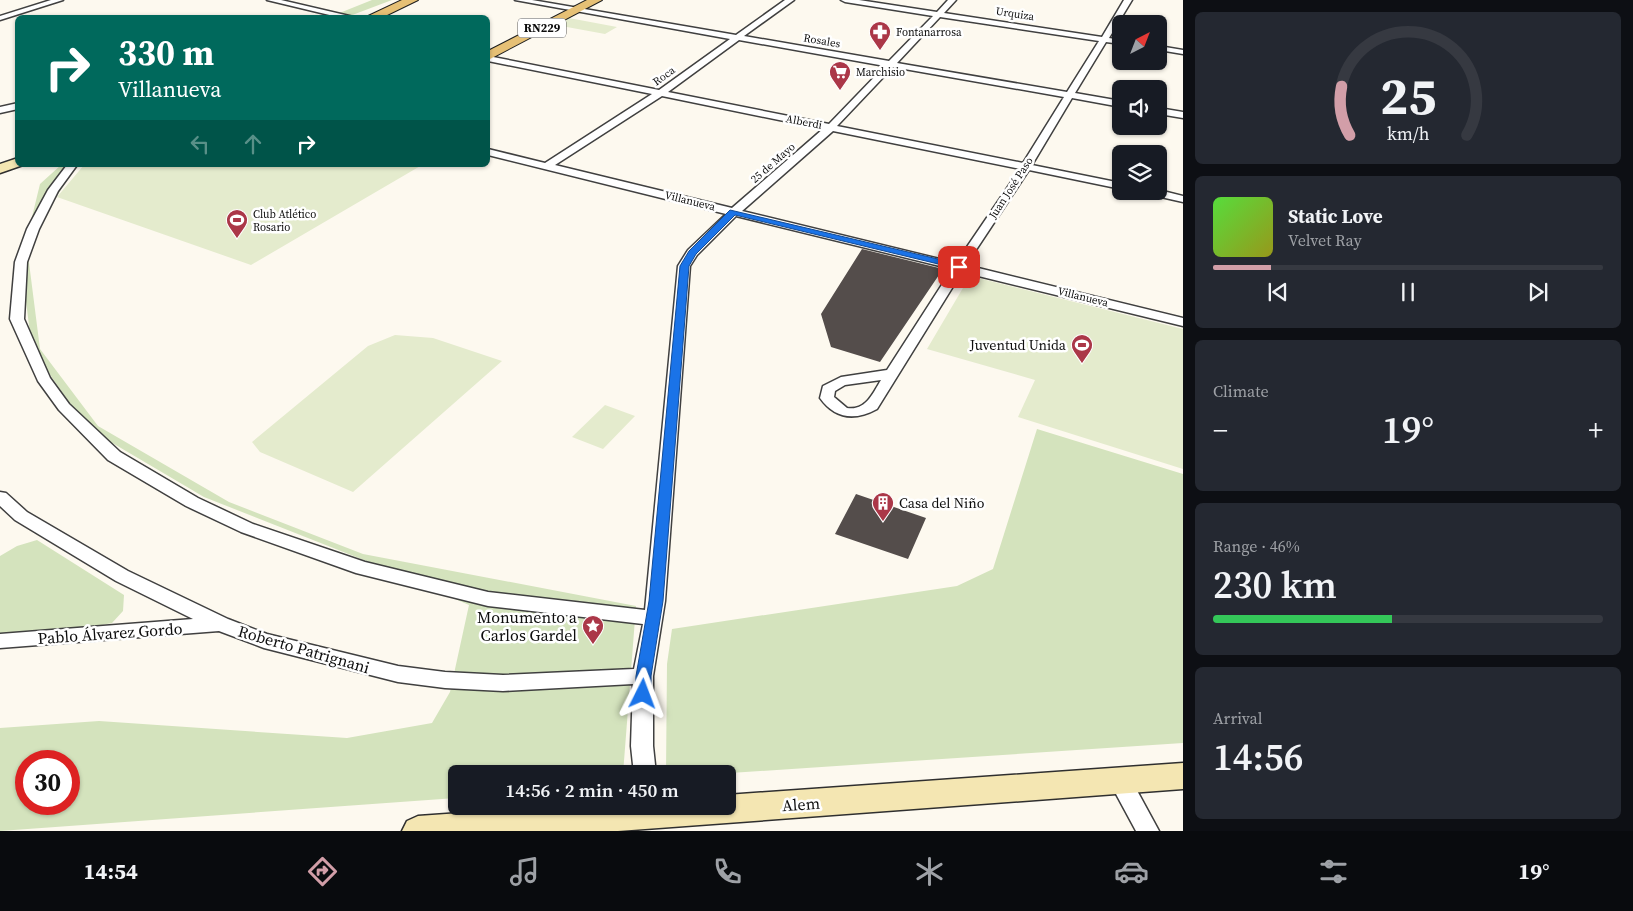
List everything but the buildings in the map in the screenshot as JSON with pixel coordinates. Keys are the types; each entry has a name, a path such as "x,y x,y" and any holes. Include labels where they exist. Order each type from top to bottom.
{"main road":[{"path":"377,15 412,0"},
{"name":"RN229","path":"490,56 596,0"},
{"path":"0,169 15,163"},
{"name":"Alem","path":"418,831 650,817 1183,776"}],"street":[{"path":"0,10 32,0"},
{"path":"0,18 60,0"},
{"path":"271,0 342,15"},
{"name":"Rosales","path":"519,0 1112,103"},
{"name":"Roca","path":"549,165 660,93 790,0"},
{"name":"Urquiza","path":"846,0 1112,40"},
{"name":"25 de Mayo","path":"644,765 642,746 643,676 653,618 684,266 692,252 734,212 831,127 952,0"},
{"name":"Juan José Paso","path":"892,374 959,267 1026,167 1128,0"},
{"path":"320,15 328,12"},
{"path":"1168,50 1183,52"},
{"name":"Alberdi","path":"490,57 1112,184"},
{"path":"0,110 15,107"},
{"path":"1167,112 1183,115"},
{"name":"Villanueva","path":"490,152 549,165 1183,322"},
{"path":"70,167 53,190 33,229 21,262 17,319 43,378 64,407 114,456 192,502 247,528 362,568 488,599 653,618"},
{"path":"1167,195 1183,198"},
{"name":"Roberto Patrignani","path":"0,497 21,516 122,576 221,624 264,641 398,674 445,680 503,683 643,676"},
{"name":"Pablo Álvarez Gordo","path":"0,641 221,624"},
{"path":"1120,781 1148,831"}],"green space":[{"path":"372,0 392,0 352,15 334,15"},
{"path":"569,18 617,27 605,34 556,25"},
{"path":"59,167 77,167 69,176 27,247 40,349 98,426 229,502 363,554 636,606 624,765 448,765 448,799 0,831 0,728 99,721 347,738 432,723 450,692 469,605 379,566 204,497 87,428 32,349 21,262 40,184"},
{"name":"Club Atlético Rosario","path":"82,167 419,167 251,265 57,197"},
{"name":"Juventud Unida","path":"970,276 1183,329 1183,469 1018,417 1035,380 927,349"},
{"path":"395,335 433,338 502,361 353,492 260,452 252,442 368,346"},
{"path":"605,405 635,416 603,449 572,437"},
{"path":"1037,429 1183,474 1183,743 736,773 736,765 666,765 667,664 672,629 957,586 993,569"},
{"path":"37,540 124,595 123,611 112,623 65,632 0,635 0,556 17,546"}],"place":[{"name":"Fontanarrosa","path":"880,51"},
{"name":"Marchisio","path":"840,91"},
{"name":"Club Atlético Rosario","path":"237,239"},
{"name":"Juventud Unida","path":"1082,364"},
{"name":"Casa del Niño","path":"883,522"},
{"name":"Monumento a Carlos Gardel","path":"593,645"}],"route":[{"path":"643,694 643,676 656,601 684,266 692,252 734,212 959,267"}]}
